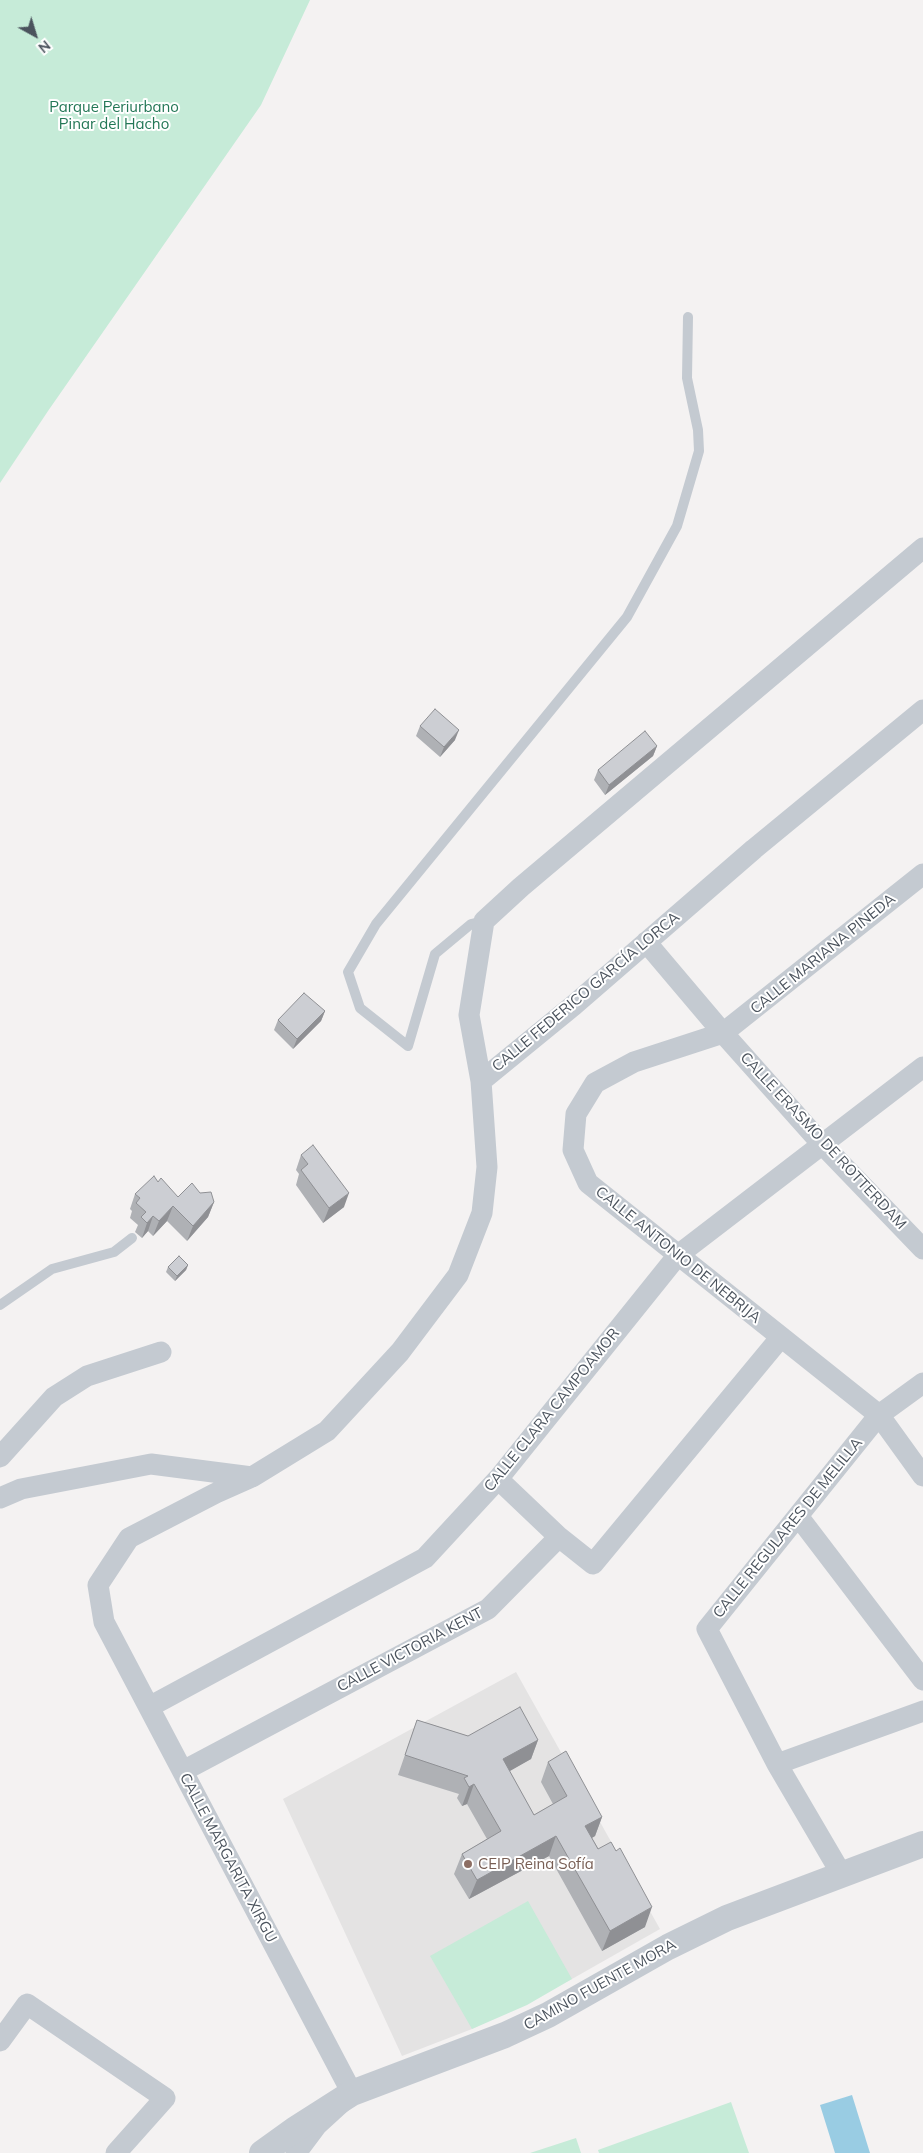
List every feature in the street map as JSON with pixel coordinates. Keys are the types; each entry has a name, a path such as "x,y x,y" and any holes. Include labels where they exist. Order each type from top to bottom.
{"street":[{"path":"481,1081 469,1015 484,921 536,874 923,548"},
{"name":"CALLE FEDERICO GARCÍA LORCA","path":"104,1622 98,1585 129,1538 216,1493 252,1477 327,1431 400,1352 458,1275 482,1213 487,1167 481,1081 754,849 923,710"},
{"name":"CALLE MARIANA PINEDA","path":"723,1033 923,874"},
{"path":"646,942 723,1033"},
{"name":"CALLE ERASMO DE ROTTERDAM","path":"723,1033 821,1143 919,1238"},
{"name":"CALLE ANTONIO DE NEBRIJA","path":"723,1033 634,1062 595,1083 576,1114 573,1150 588,1182 879,1415 923,1476"},
{"name":"CALLE CLARA CAMPOAMOR","path":"149,1706 425,1558 498,1479 678,1255 821,1143 923,1067"},
{"path":"498,1479 559,1537 593,1564 781,1337"},
{"path":"0,1457 54,1397 88,1376 161,1352"},
{"name":"CALLE REGULARES DE MELILLA","path":"842,1875 777,1764 707,1629 879,1415 923,1383"},
{"path":"0,1498 21,1489 151,1464 252,1477"},
{"path":"798,1516 923,1680"},
{"name":"CALLE VICTORIA KENT","path":"183,1771 488,1609 559,1537"},
{"name":"CALLE MARGARITA XIRGU","path":"104,1622 352,2094"},
{"path":"777,1764 923,1711"},
{"name":"CAMINO FUENTE MORA","path":"296,2153 317,2125 352,2094 505,2035 548,2015 668,1947 727,1918 923,1844"},
{"path":"0,2041 27,2004 164,2098 116,2153"},
{"path":"262,2153 294,2130 352,2094"}],"lane":[{"path":"484,921 471,924 435,954 408,1046 360,1008 348,972 376,924 627,617 676,526 699,451 698,430 686,378 688,316"},
{"path":"0,1305 52,1269 114,1252 132,1238"}],"shaded area":[{"name":"CEIP Reina Sofía","path":"516,1672 660,1929 572,1979 472,2029 402,2056 283,1799"}],"green space":[{"name":"Parque Periurbano Pinar del Hacho","path":"0,0 310,0 261,105 0,483"},
{"path":"528,1901 572,1979 527,2005 472,2029 430,1956"},
{"path":"731,2102 749,2153 599,2153 598,2150"},
{"path":"576,2138 581,2153 530,2153"}],"water":[{"path":"852,2095 870,2153 835,2153 820,2105"}],"building":[{"path":"435,709 459,730 444,747 420,726"},
{"path":"645,731 657,746 609,785 598,770"},
{"path":"304,993 325,1011 297,1039 278,1020"},
{"path":"313,1145 349,1193 329,1208 301,1170 308,1164 301,1155"},
{"path":"154,1176 158,1182 161,1178 178,1197 192,1183 200,1193 211,1192 214,1202 193,1226 173,1206 159,1221 153,1216 147,1223 141,1217 146,1212 136,1203 140,1198 135,1194"},
{"path":"179,1256 188,1265 177,1276 168,1267"},
{"path":"520,1707 538,1740 503,1759 534,1815 567,1796 548,1762 566,1751 602,1817 585,1826 598,1849 611,1842 616,1851 620,1848 652,1907 610,1931 556,1836 477,1880 462,1854 501,1831 474,1784 469,1787 464,1778 468,1776 405,1755 417,1720 468,1736"}],"place":[{"name":"CEIP Reina Sofía","path":"468,1864"}]}
